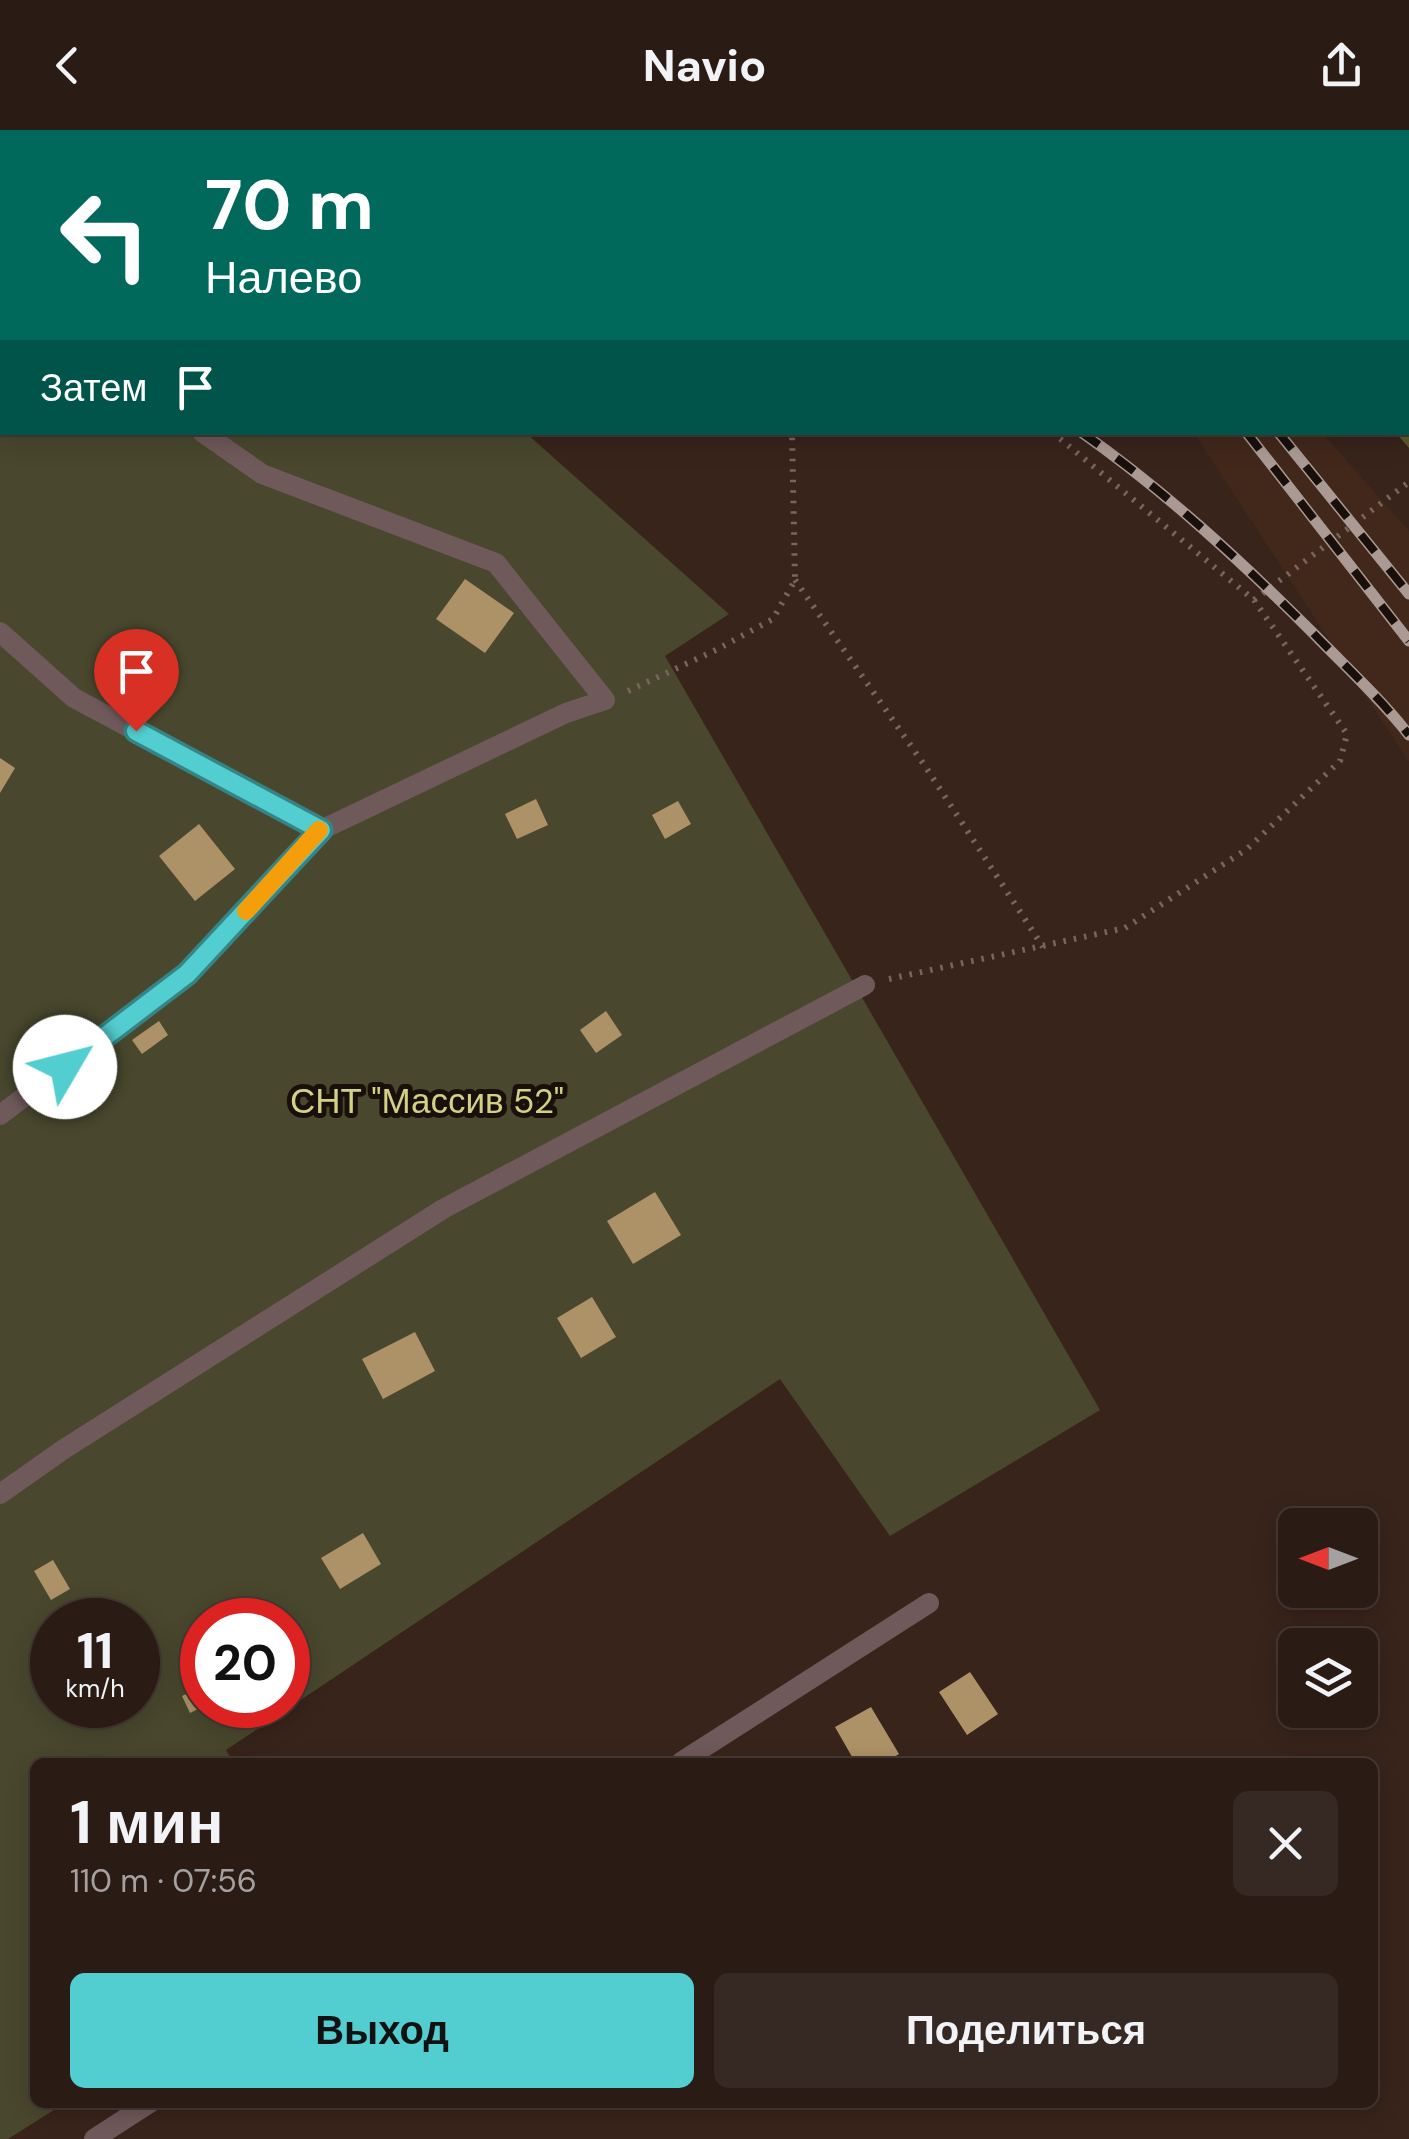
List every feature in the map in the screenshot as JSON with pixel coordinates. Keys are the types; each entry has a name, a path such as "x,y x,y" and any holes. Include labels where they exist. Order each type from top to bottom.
{"lane":[{"path":"0,1114 187,974 321,830 566,713 605,700 496,564 262,474 206,435"},
{"path":"0,632 74,698 321,830"},
{"path":"0,1494 64,1449 443,1209 864,985"},
{"path":"687,1758 929,1604"},
{"path":"94,2139 142,2108"}],"path":[{"path":"605,700 659,678 773,618 795,580 792,435"},
{"path":"864,985 1125,928 1247,849 1340,762 1347,734 1254,600 1056,435"},
{"path":"1254,600 1409,482"},
{"path":"795,580 1043,947"}],"shaded area":[{"path":"1195,435 1324,435 1409,531 1409,762"},
{"path":"1398,435 1409,435 1409,448"}],"green space":[{"name":"СНТ \"Массив 52\"","path":"0,435 528,435 729,614 665,656 1100,1410 890,1536 780,1379 310,1694 310,1598 180,1598 180,1728 259,1728 226,1750 231,1758 30,1758 30,2108 57,2108 8,2139 0,2139"}],"building":[{"path":"465,579 514,613 485,653 436,619"},
{"path":"0,758 15,768 0,793"},
{"path":"536,799 548,825 517,839 505,814"},
{"path":"678,801 691,824 665,839 652,815"},
{"path":"199,824 235,869 195,901 159,856"},
{"path":"606,1011 622,1035 596,1053 580,1030"},
{"path":"159,1021 168,1035 142,1054 132,1040"},
{"path":"655,1192 681,1235 633,1264 607,1221"},
{"path":"592,1297 616,1337 581,1358 557,1318"},
{"path":"415,1332 435,1371 383,1399 362,1359"},
{"path":"363,1533 381,1564 340,1589 321,1558"},
{"path":"53,1560 70,1589 50,1598 34,1571"},
{"path":"970,1672 998,1714 967,1735 939,1692"},
{"path":"871,1707 899,1754 892,1758 853,1758 835,1727"}],"railway":[{"path":"1085,435 1143,478 1230,554 1363,683 1409,735"},
{"path":"1248,435 1409,641"},
{"path":"1280,435 1409,594"}],"slow traffic":[{"path":"246,911 319,830"}],"route":[{"path":"65,1067 187,974 321,830 136,731"}]}
